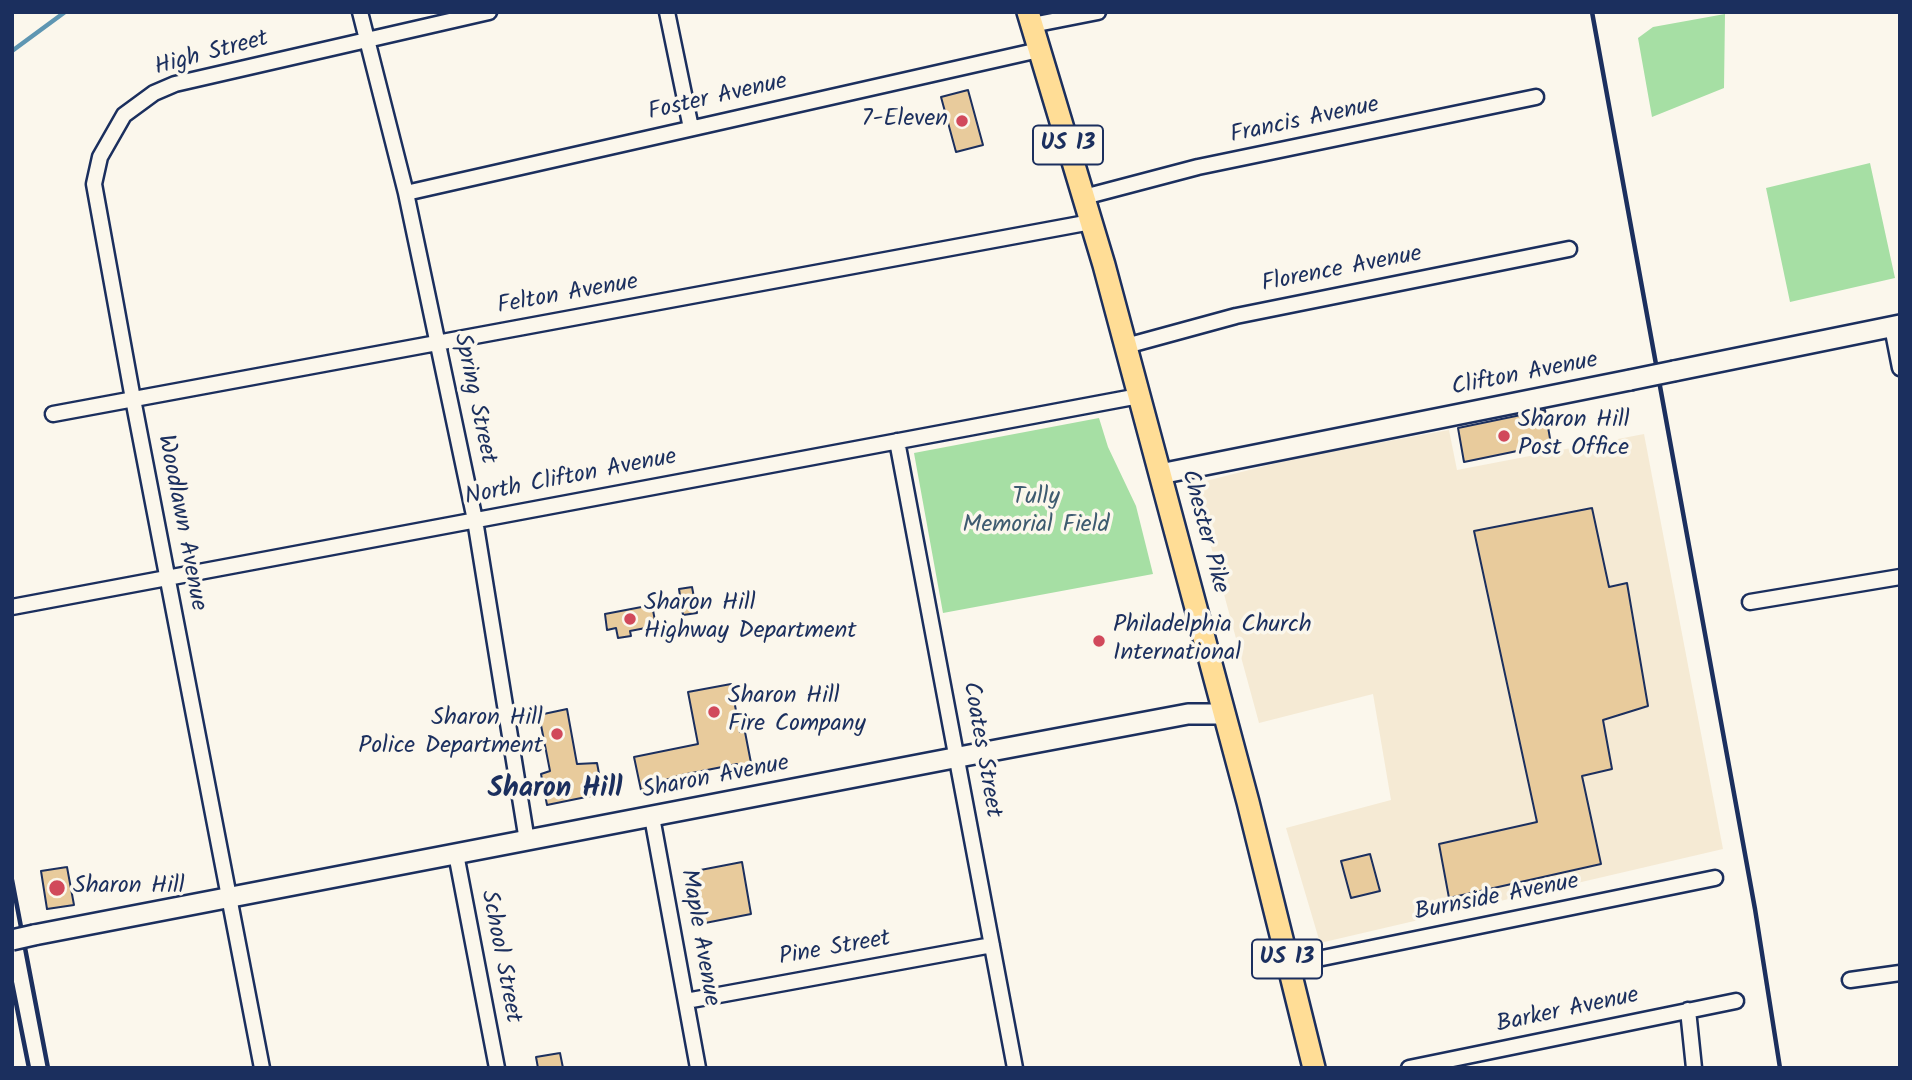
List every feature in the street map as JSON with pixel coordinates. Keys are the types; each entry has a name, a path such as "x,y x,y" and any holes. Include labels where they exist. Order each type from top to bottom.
{"main road":[{"name":"Chester Pike","path":"1030,19 1084,197 1139,396 1224,714 1314,1068"}],"street":[{"name":"Spring Street","path":"360,12 406,193 475,520 527,841"},
{"name":"High Street","path":"100,157 124,115 154,93 175,84 489,12"},
{"path":"667,12 691,128"},
{"path":"1030,19 1098,12"},
{"name":"Foster Avenue","path":"406,193 1039,50"},
{"name":"Francis Avenue","path":"1084,197 1198,167 1536,97"},
{"name":"Woodlawn Avenue","path":"100,157 94,184 132,399 262,1068"},
{"name":"Felton Avenue","path":"53,414 1091,222"},
{"name":"Florence Avenue","path":"1125,346 1236,316 1569,249"},
{"path":"1896,326 1900,368"},
{"name":"Clifton Avenue","path":"1160,474 1896,326"},
{"name":"North Clifton Avenue","path":"12,607 1139,396"},
{"name":"Coates Street","path":"897,441 959,757 1015,1068"},
{"path":"1750,602 1900,578"},
{"name":"Sharon Avenue","path":"12,940 1188,714 1224,714"},
{"name":"Maple Avenue","path":"652,817 698,1068"},
{"name":"School Street","path":"456,855 497,1068"},
{"name":"Burnside Avenue","path":"1288,965 1715,878"},
{"name":"Pine Street","path":"686,1001 992,945"},
{"path":"1850,980 1900,973"},
{"name":"Barker Avenue","path":"1409,1068 1736,1001"},
{"path":"1688,1010 1694,1068"}],"shaded area":[{"path":"1449,430 1457,470 1644,434 1723,849 1320,943 1286,828 1391,800 1373,694 1259,723 1194,484 1300,457"}],"green space":[{"path":"1725,14 1724,88 1652,117 1638,38 1653,27"},
{"path":"1870,163 1895,278 1790,302 1766,188"},
{"name":"Tully Memorial Field","path":"1099,418 1108,447 1136,506 1153,574 943,613 914,453"}],"building":[{"name":"7-Eleven","path":"968,90 983,145 956,152 941,97"},
{"name":"Sharon Hill Post Office","path":"1545,410 1551,444 1464,462 1458,428"},
{"path":"1592,508 1609,587 1627,583 1648,706 1603,720 1612,769 1582,776 1601,864 1449,898 1439,844 1537,822 1474,531"},
{"path":"692,587 697,613 683,615 679,589"},
{"name":"Sharon Hill Highway Department","path":"652,605 656,626 630,631 631,636 618,638 616,628 607,630 605,614"},
{"name":"Sharon Hill Fire Company","path":"731,684 740,732 745,732 752,768 739,770 737,764 682,775 662,781 663,786 641,790 634,757 698,744 688,692"},
{"path":"567,709 577,764 597,763 601,784 590,789 591,796 547,805 541,774 550,771 539,715"},
{"path":"1370,854 1380,891 1351,898 1341,861"},
{"path":"742,862 751,914 700,924 690,872"},
{"name":"Sharon Hill","path":"67,867 74,905 47,909 41,871"},
{"path":"560,1053 563,1068 538,1068 536,1057"}],"waterway":[{"path":"12,51 65,12"}],"railway":[{"path":"1592,12 1755,909 1780,1068"},
{"path":"12,880 48,1068"},
{"path":"12,983 29,1068"}],"place":[{"name":"7-Eleven","path":"962,121"},
{"name":"Sharon Hill Post Office","path":"1504,436"},
{"name":"Sharon Hill Highway Department","path":"630,619"},
{"name":"Philadelphia Church International","path":"1099,641"},
{"name":"Sharon Hill Fire Company","path":"714,712"},
{"name":"Sharon Hill Police Department","path":"557,734"},
{"name":"Sharon Hill","path":"57,888"}],"district":[{"name":"Sharon Hill","path":"555,791"}]}
